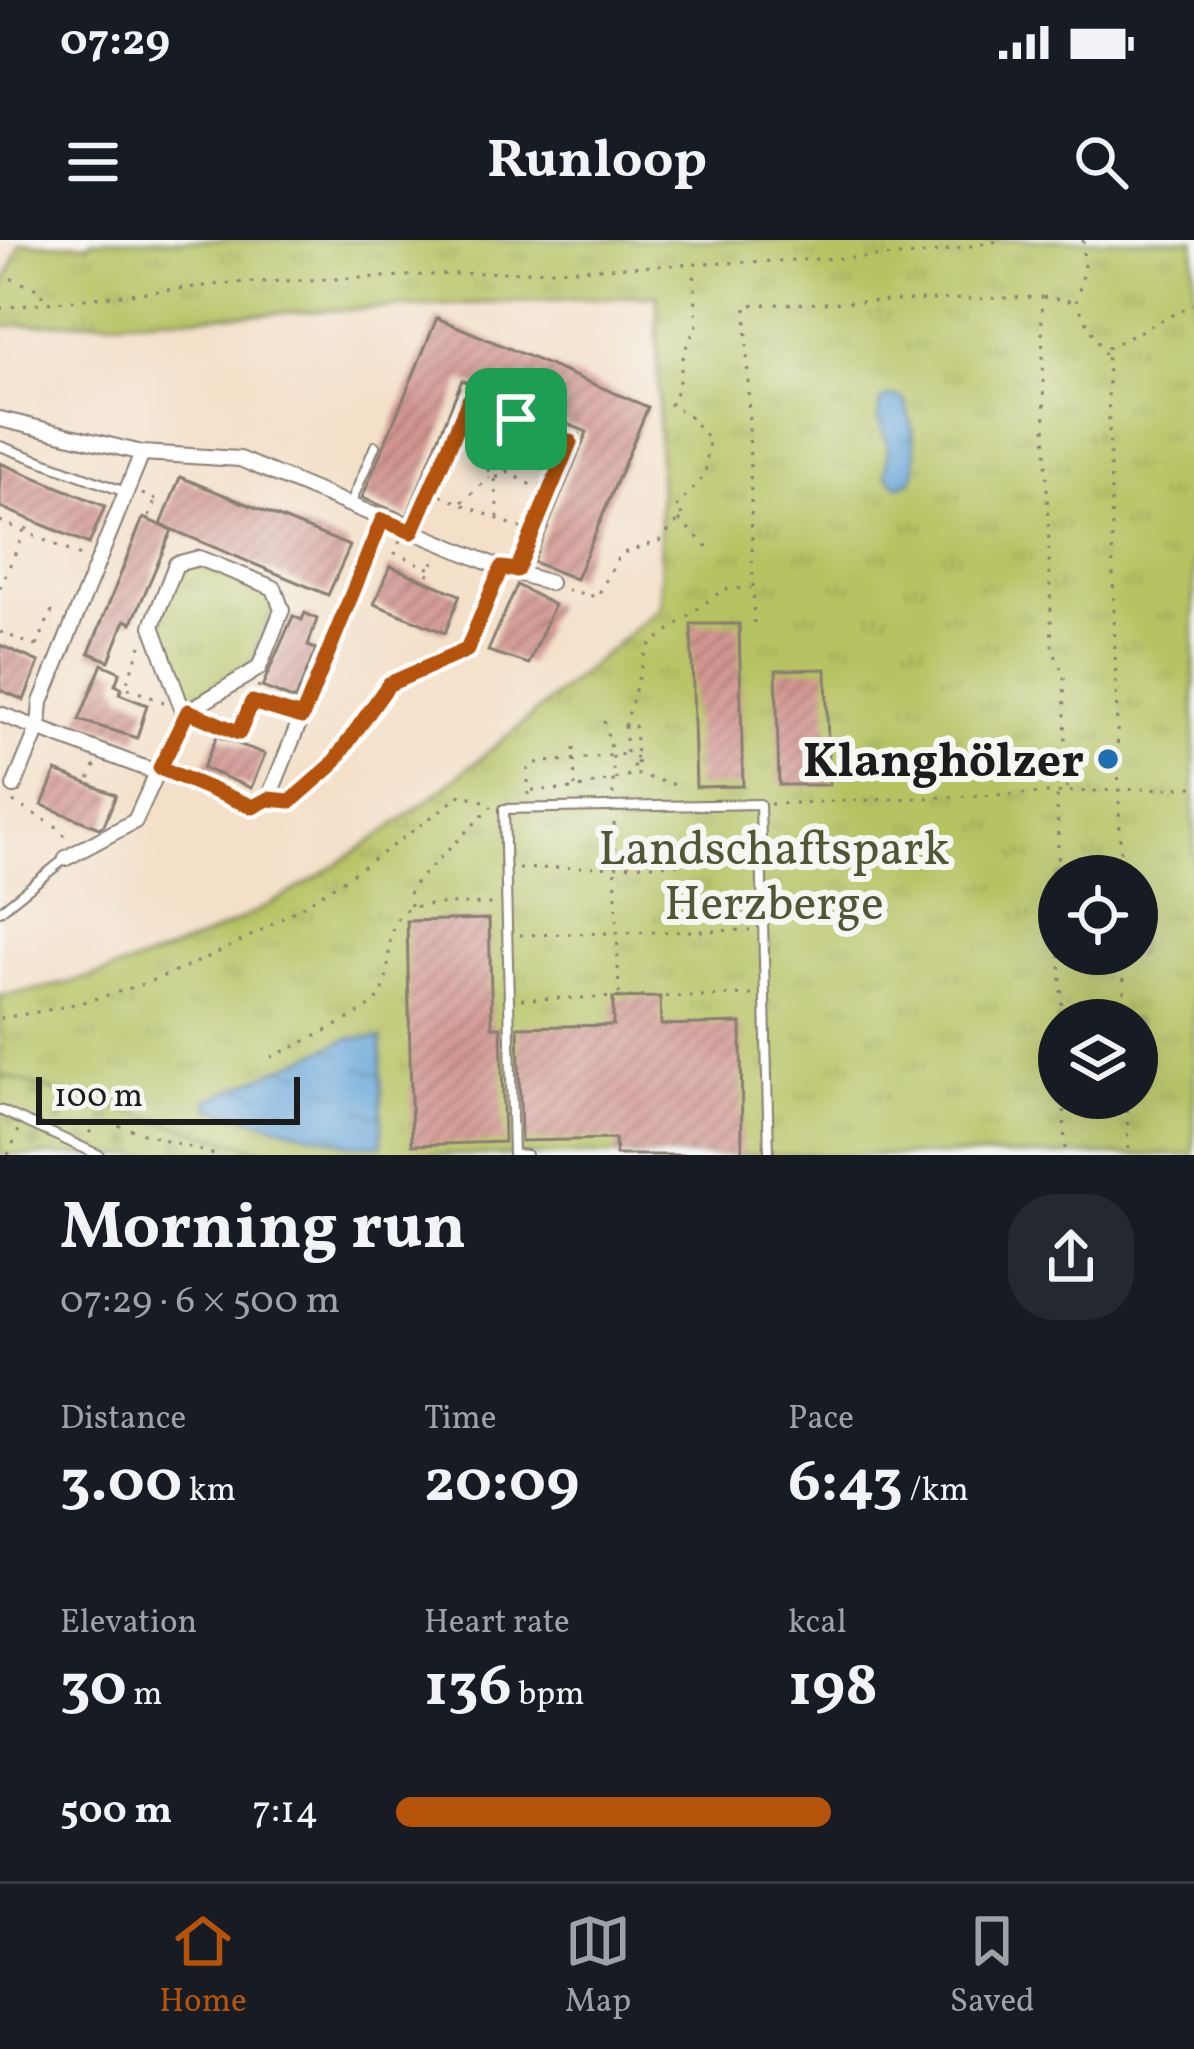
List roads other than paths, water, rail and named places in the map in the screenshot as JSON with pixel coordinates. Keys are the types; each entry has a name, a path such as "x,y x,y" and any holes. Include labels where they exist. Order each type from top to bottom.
{"street":[{"path":"0,419 142,453 240,459 382,520 550,583"},
{"path":"9,791 39,726 41,701 142,453"},
{"path":"268,799 382,520"},
{"path":"69,856 135,821 185,712 259,668 282,610 274,589 199,558 176,564 152,626 185,712"},
{"path":"467,650 509,569"},
{"path":"0,714 159,771"}],"lane":[{"path":"0,446 129,491"},
{"path":"350,506 375,446"},
{"path":"159,771 253,807 268,799"},
{"path":"526,1155 513,1154 504,808 760,804 769,1155"},
{"path":"0,911 69,856"},
{"path":"0,1110 99,1155"}],"water":[{"path":"888,396 903,398 914,440 912,481 898,486 886,476 888,443 878,419 880,402"},
{"path":"350,1038 381,1038 382,1145 353,1145 209,1108 208,1100"}],"place":[{"name":"Klanghölzer","path":"1108,759"}],"park label":[{"name":"Landschaftspark Herzberge","path":"774,874"}]}
